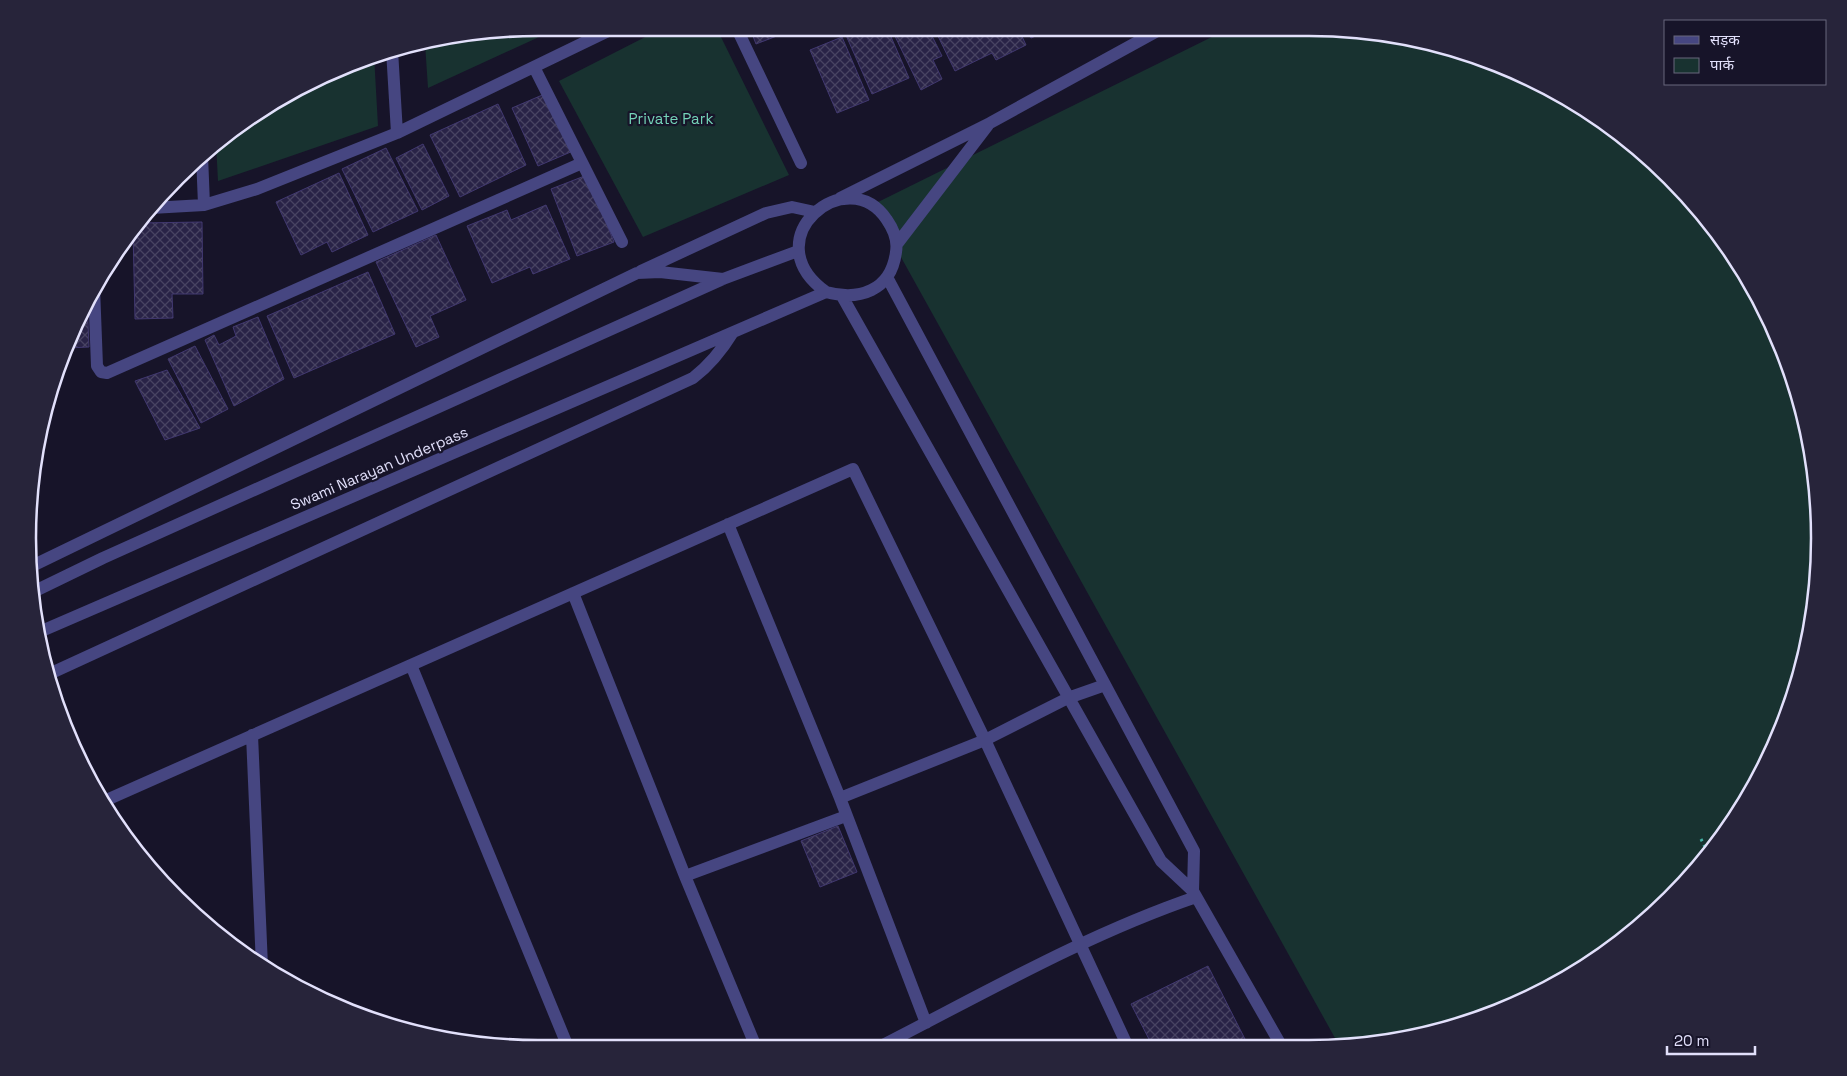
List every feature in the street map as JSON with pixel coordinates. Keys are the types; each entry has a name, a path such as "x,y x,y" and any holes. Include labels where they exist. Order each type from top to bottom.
{"street":[{"path":"161,207 204,205 257,190 397,133 598,36"},
{"path":"740,36 801,164"},
{"path":"836,200 853,199 869,204 883,214 893,228 897,244 895,262 887,277 875,289 860,295 842,296 826,292 812,282 802,267 798,251 800,234 808,218 820,207 990,123 1148,36"},
{"path":"392,58 397,133"},
{"path":"534,67 622,242"},
{"path":"897,244 990,123"},
{"path":"95,303 97,366 101,372 108,373 582,163"},
{"path":"202,165 204,205"},
{"path":"37,564 637,273 766,213 792,207 815,212"},
{"name":"Swami Narayan Underpass","path":"39,589 112,554 723,279 798,251"},
{"path":"637,273 660,272 723,279"},
{"path":"887,277 1194,851 1194,894"},
{"name":"Swami Narayan Underpass","path":"45,630 826,292"},
{"path":"842,296 1161,862 1194,894 1278,1040"},
{"path":"54,672 693,378 721,352 733,332"},
{"path":"109,799 854,468 985,740 1125,1040"},
{"path":"728,524 840,798 926,1023"},
{"path":"573,593 685,876 753,1040"},
{"path":"411,665 565,1040"},
{"path":"840,798 985,740 1068,698 1105,685"},
{"path":"252,735 262,957"},
{"path":"685,876 846,816"},
{"path":"893,1040 1079,944 1194,894"}],"path":[{"path":"1701,839 1705,846"}],"green space":[{"path":"541,36 428,88 425,49 505,37"},
{"name":"Private Park","path":"647,36 720,36 789,175 643,237 559,81"},
{"path":"1214,36 1342,37 1407,46 1439,53 1501,74 1531,88 1560,103 1614,140 1664,183 1686,207 1726,259 1744,287 1773,346 1784,377 1794,408 1806,473 1810,505 1810,571 1801,636 1794,668 1773,730 1759,760 1744,789 1707,843 1664,893 1640,915 1588,955 1560,973 1501,1002 1439,1023 1407,1030 1336,1039 872,205"},
{"path":"375,64 378,126 218,181 217,153 233,140 287,103 346,74"}],"building":[{"path":"753,36 777,36 756,44"},
{"path":"846,36 891,36 909,78 872,94"},
{"path":"895,36 932,36 942,56 933,60 942,79 921,90"},
{"path":"938,36 1022,36 1026,45 996,60 992,53 955,71"},
{"path":"842,37 869,100 837,113 810,50"},
{"path":"547,93 573,151 538,166 512,108"},
{"path":"498,104 526,165 460,197 430,135"},
{"path":"423,144 449,196 422,210 396,158"},
{"path":"386,148 418,211 373,232 342,169"},
{"path":"339,173 368,235 332,252 327,242 301,255 276,202"},
{"path":"587,175 614,242 577,256 551,189"},
{"path":"546,205 570,259 533,274 530,267 492,283 467,226 507,210 511,220"},
{"path":"202,222 203,294 172,294 173,318 135,319 133,242 148,223"},
{"path":"436,235 466,300 430,316 439,337 416,347 376,262"},
{"path":"368,272 395,334 294,378 267,316"},
{"path":"88,317 89,347 73,348"},
{"path":"258,317 284,379 234,406 205,340 214,335 219,345 236,336 233,327"},
{"path":"195,346 228,409 201,423 168,359"},
{"path":"167,370 200,428 165,440 135,381"},
{"path":"838,826 857,872 820,887 801,841"},
{"path":"1208,966 1245,1040 1149,1040 1131,1004"}]}
